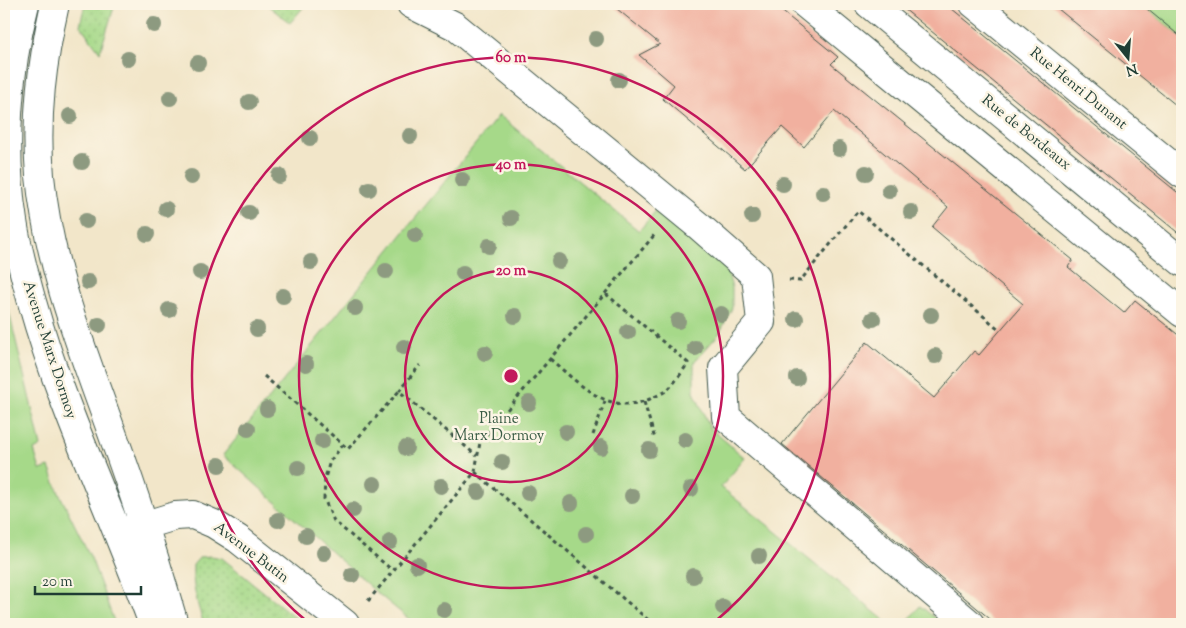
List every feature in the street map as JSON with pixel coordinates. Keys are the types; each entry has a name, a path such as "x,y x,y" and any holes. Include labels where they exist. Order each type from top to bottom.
{"street":[{"name":"Avenue Marx Dormoy","path":"25,4 12,68 9,106 9,193 13,222 26,281 51,365 74,428 118,533 153,624"},
{"name":"Avenue Marx Dormoy","path":"55,4 43,64 39,105 40,176 52,252 70,316 145,525 174,624"},
{"path":"411,4 455,26 677,208 756,276 761,322 723,368 726,417 970,624"},
{"path":"805,4 1182,313"},
{"name":"Rue de Bordeaux","path":"869,4 1182,262"},
{"name":"Rue Henri Dunant","path":"974,4 1182,174"},
{"name":"Avenue Butin","path":"118,533 175,516 193,515 214,524 238,539 345,624"}],"path":[{"path":"365,605 392,570 475,472 480,442 677,208"},
{"path":"756,276 800,281 858,211 1000,330"},
{"path":"550,358 591,392 605,401 617,404 644,402 666,392 688,363 606,294"},
{"path":"264,376 348,449 420,365"},
{"path":"399,391 477,456"},
{"path":"593,435 605,401"},
{"path":"644,402 655,439"},
{"path":"343,445 330,461 324,499 334,520 392,570"},
{"path":"475,472 653,624"}],"green space":[{"path":"85,4 115,4 100,52 80,25"},
{"path":"266,4 306,4 290,23"},
{"path":"1141,4 1182,4 1182,38"},
{"name":"Plaine Marx Dormoy","path":"499,115 639,231 657,209 726,268 732,287 732,308 719,334 694,362 694,392 710,428 745,458 721,487 889,624 415,624 376,592 223,455"},
{"path":"4,291 41,446 34,450 40,470 49,467 59,493 91,558 115,624 4,624"},
{"path":"200,557 222,558 303,624 204,624 193,580 193,565"},
{"path":"920,606 943,624 905,624"}],"building":[{"path":"611,4 773,4 838,57 831,64 1073,260 1068,267 1124,313 1135,300 1182,338 1182,624 996,624 782,444 867,342 934,398 974,351 979,355 1023,304 932,227 948,207 834,111 804,147 782,127 745,169 663,99 674,85 639,55 660,44"},
{"path":"898,4 946,4 1182,196 1182,236"},
{"path":"1052,4 1141,4 1182,38 1182,110"}]}
